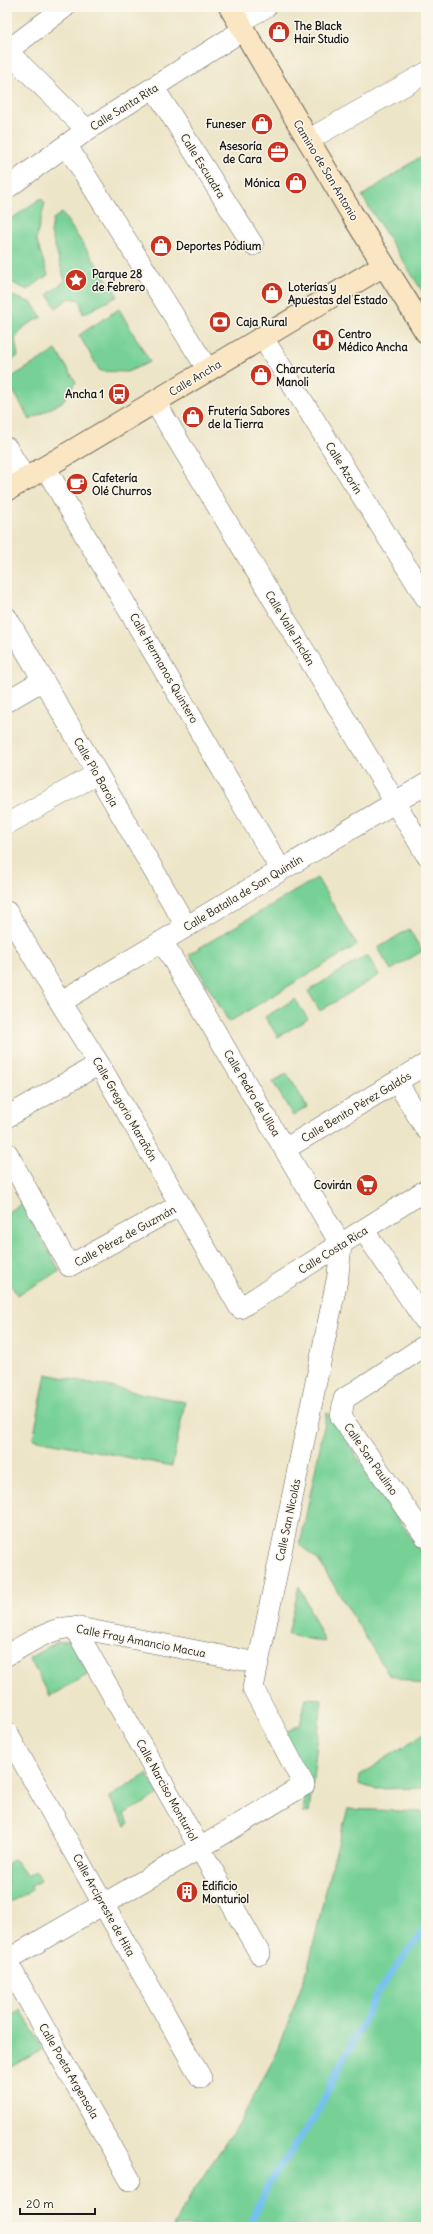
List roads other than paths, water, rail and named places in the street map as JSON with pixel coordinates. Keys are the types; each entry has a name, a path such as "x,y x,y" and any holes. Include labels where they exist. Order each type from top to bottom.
{"main road":[{"name":"Camino de San Antonio","path":"238,20 308,140 426,332"},
{"name":"Calle Ancha","path":"16,485 384,265"}],"street":[{"path":"65,7 7,51 87,130"},
{"name":"Calle Santa Rita","path":"7,188 67,146 87,130 154,88 238,20 266,7"},
{"path":"308,140 426,73"},
{"name":"Calle Escuadra","path":"154,88 252,245"},
{"path":"67,146 208,370"},
{"name":"Calle Azorín","path":"263,338 426,598"},
{"name":"Calle Valle Inclán","path":"155,402 426,854"},
{"path":"7,448 16,485"},
{"name":"Calle Hermanos Quintero","path":"45,467 281,870"},
{"name":"Calle Pío Baroja","path":"7,618 186,926"},
{"path":"7,701 43,680"},
{"path":"7,824 97,774"},
{"name":"Calle Batalla de San Quintín","path":"60,1002 426,784"},
{"name":"Calle Gregorio Marañón","path":"7,912 60,1002 99,1064 240,1308"},
{"name":"Calle Pedro de Ulloa","path":"162,941 341,1245"},
{"path":"7,1117 99,1064"},
{"name":"Calle Benito Pérez Galdós","path":"285,1149 426,1064"},
{"path":"397,1082 426,1128"},
{"name":"Calle Pérez de Guzmán","path":"7,1152 69,1266 180,1205"},
{"name":"Calle Costa Rica","path":"240,1308 364,1231 426,1190"},
{"path":"364,1231 426,1322"},
{"name":"Calle San Nicolás","path":"200,1848 304,1785 253,1688 338,1275 341,1245"},
{"name":"Calle San Paulino","path":"426,1345 344,1399 341,1417 419,1512 426,1537"},
{"name":"Calle Fray Amancio Macua","path":"7,1655 46,1633 61,1628 74,1627 258,1663"},
{"name":"Calle Narciso Monturiol","path":"74,1627 260,1954"},
{"name":"Calle Arcipreste de Hita","path":"7,1732 201,2078"},
{"path":"7,1961 200,1848"},
{"name":"Calle Poeta Argensola","path":"7,1961 130,2180"}],"waterway":[{"path":"249,2227 270,2181 313,2120 378,1992 426,1927"}],"place":[{"name":"The Black Hair Studio","path":"279,32"},
{"name":"Funeser","path":"262,124"},
{"name":"Asesoría de Cara","path":"278,152"},
{"name":"Mónica","path":"296,183"},
{"name":"Deportes Pódium","path":"161,246"},
{"name":"Parque 28 de Febrero","path":"76,280"},
{"name":"Loterías y Apuestas del Estado","path":"272,293"},
{"name":"Caja Rural","path":"220,322"},
{"name":"Centro Médico Ancha","path":"323,340"},
{"name":"Charcutería Manoli","path":"261,375"},
{"name":"Ancha 1","path":"119,394"},
{"name":"Frutería Sabores de la Tierra","path":"193,417"},
{"name":"Cafetería Olé Churros","path":"77,484"},
{"name":"Covirán","path":"367,1185"},
{"name":"Edificio Monturiol","path":"187,1892"}]}
